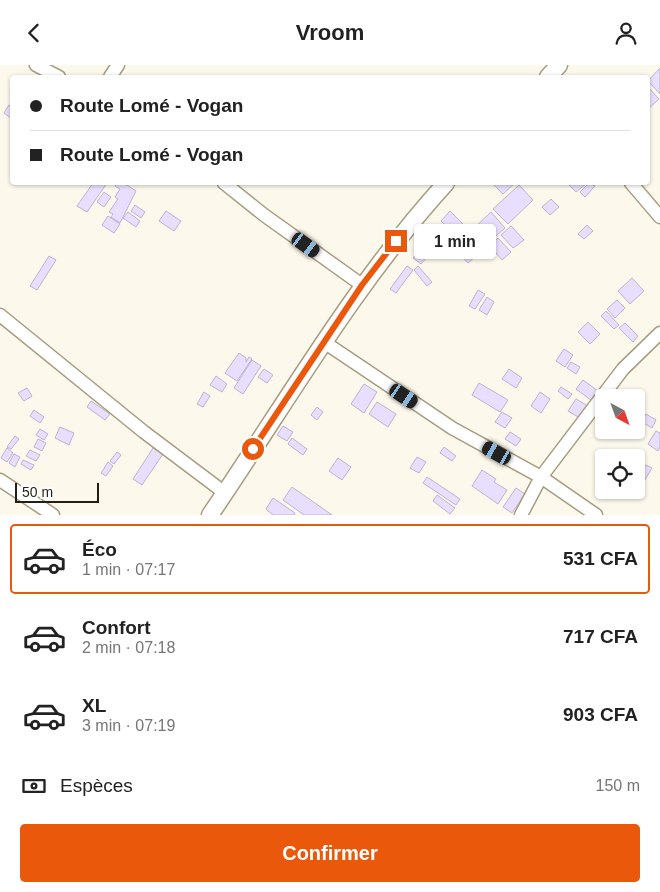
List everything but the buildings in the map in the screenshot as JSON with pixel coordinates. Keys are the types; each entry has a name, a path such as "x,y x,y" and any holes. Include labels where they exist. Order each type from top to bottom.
{"main road":[{"path":"550,75 559,65"},
{"path":"210,515 362,285 419,212 444,185"}],"street":[{"path":"36,65 55,75"},
{"path":"226,185 264,215 362,285"},
{"path":"633,185 660,217"},
{"path":"0,315 144,432 225,493"},
{"path":"521,515 542,477 622,369 660,333"},
{"path":"324,342 452,428 542,477 596,515"},
{"path":"0,480 53,515"}],"route":[{"path":"253,449 362,285 396,241"}]}
